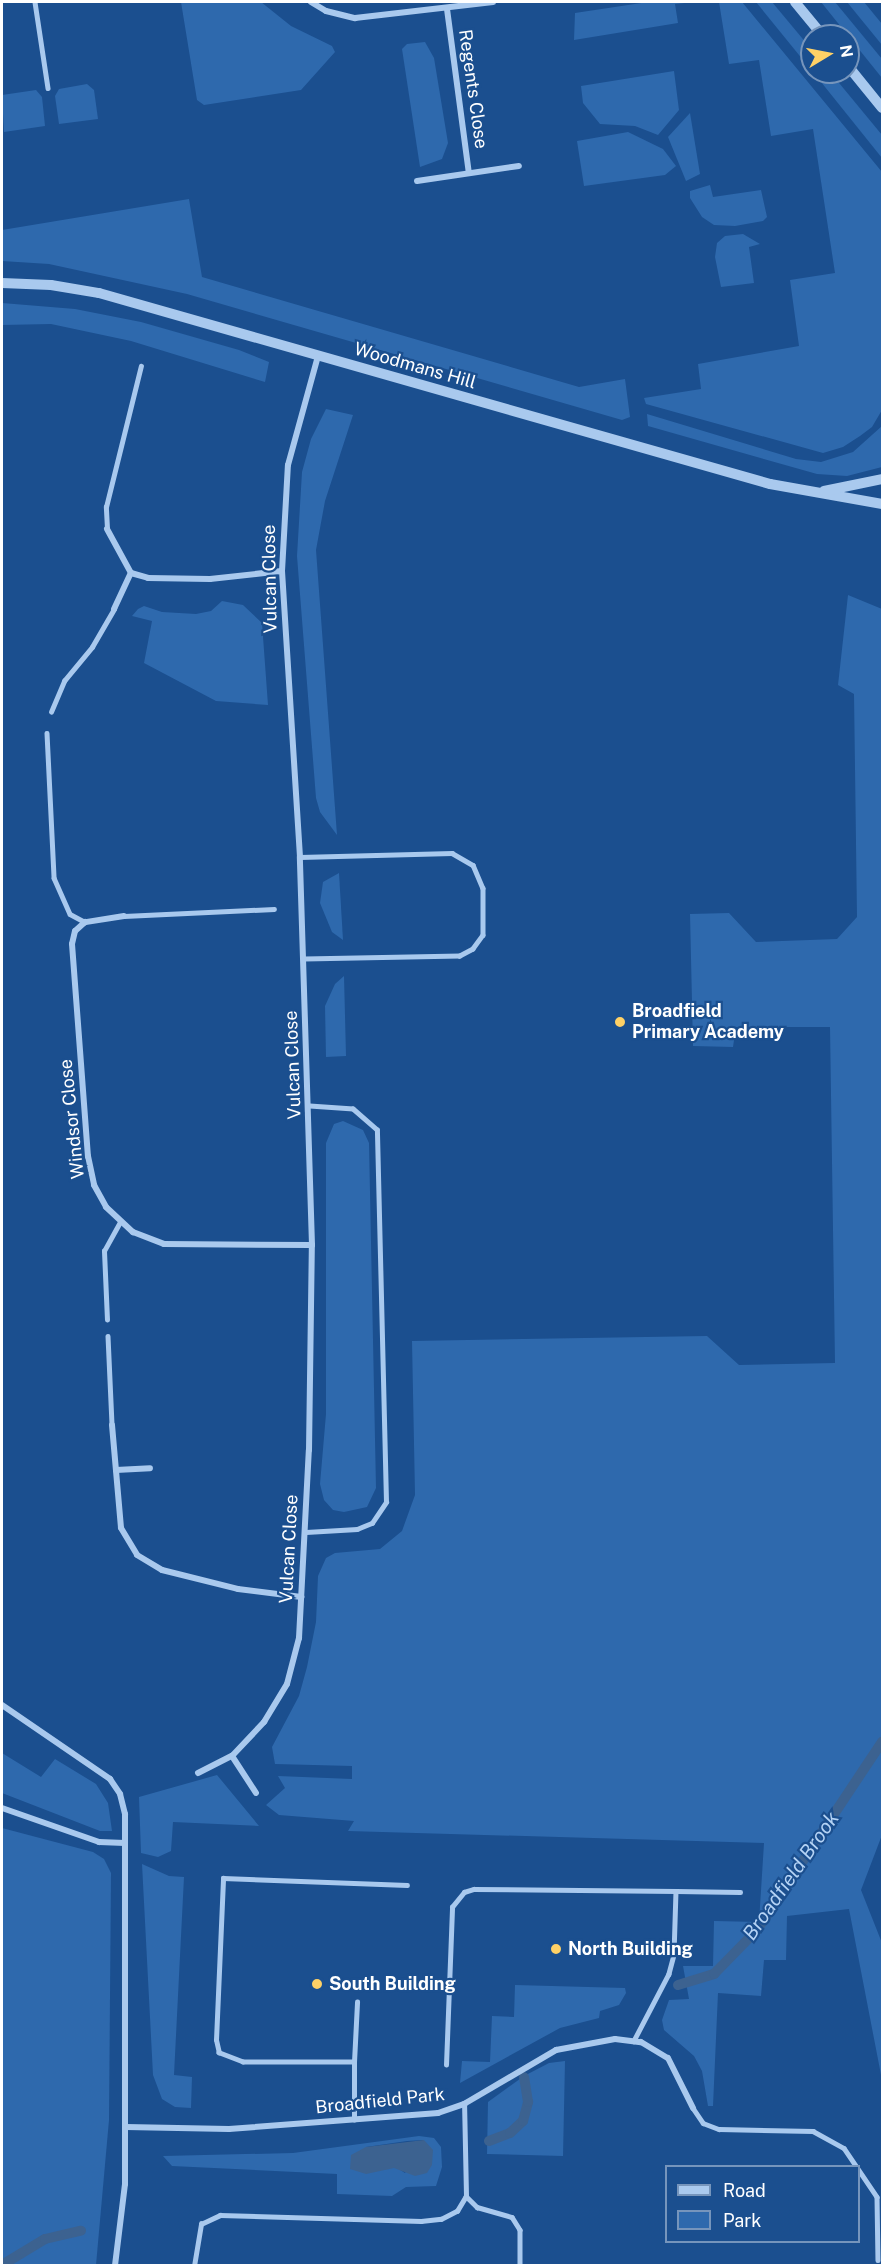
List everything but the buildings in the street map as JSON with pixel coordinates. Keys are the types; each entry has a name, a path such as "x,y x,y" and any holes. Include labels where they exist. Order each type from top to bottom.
{"street":[{"name":"Regents Close","path":"311,2 326,11 355,18 494,2"},
{"path":"795,2 813,24"},
{"name":"Regents Close","path":"447,9 469,173"},
{"path":"860,81 882,108"},
{"name":"Regents Close","path":"417,182 519,166"},
{"name":"Woodmans Hill","path":"2,283 51,285 99,292 770,484 882,504"},
{"name":"Vulcan Close","path":"232,1756 264,1722 287,1684 299,1638 306,1532 312,1245 310,1106 300,857 282,571 288,465 318,356"},
{"name":"Woodmans Hill","path":"818,492 882,479"},
{"path":"107,529 131,573"},
{"path":"131,573 174,580 282,571"},
{"path":"114,609 131,573"},
{"path":"85,922 124,916"},
{"name":"Windsor Close","path":"85,922 75,931 72,944 88,1156 94,1185 120,1222 148,1240 164,1244 312,1245"},
{"path":"112,1425 121,1528 127,1543 148,1563 162,1570 238,1589 302,1597"},
{"path":"116,1470 150,1468"},
{"path":"2,1705 110,1779 120,1794 125,1844 126,2127 125,2184 115,2265"},
{"path":"198,1773 232,1756 256,1793"},
{"path":"2,1808 99,1842 125,1844"},
{"name":"Broadfield Park","path":"126,2127 229,2129 438,2113 465,2104 556,2050 593,2041 634,2041 654,2047 668,2058 693,2108"}],"lane":[{"path":"35,2 48,88"},
{"path":"107,529 106,507 141,366"},
{"path":"51,712 64,681 92,647 114,609"},
{"path":"47,733 54,878 70,914 85,922"},
{"path":"300,857 452,853 473,865 483,888 483,935 473,949 460,956 305,960"},
{"path":"124,916 274,909"},
{"path":"306,1532 357,1529 372,1523 386,1502 377,1130 353,1109 310,1106"},
{"path":"107,1320 104,1251 120,1222"},
{"path":"108,1336 112,1425"},
{"path":"354,2062 243,2062 219,2053 216,2040 223,1878 406,1885"},
{"path":"634,2041 674,1955 676,1891"},
{"path":"446,2065 452,1907 464,1892 740,1892"},
{"path":"354,2120 357,2002"},
{"path":"194,2265 196,2233 208,2217 421,2221 441,2219 457,2211 466,2196 465,2104"},
{"path":"693,2108 703,2122 719,2128 813,2131 844,2148 855,2165"},
{"path":"860,2172 877,2197 878,2260"},
{"path":"466,2196 477,2207 512,2217 520,2230 520,2265"}],"green space":[{"path":"181,2 261,2 291,26 332,46 335,52 301,90 204,105 197,100"},
{"path":"648,2 694,2 675,4 678,23 574,40 575,13"},
{"path":"719,2 742,2 800,72 800,84 810,84 882,172 882,410 872,427 860,436 843,447 823,453 646,404 644,398 701,389 698,364 799,346 790,280 835,273 813,129 771,136 759,60 729,64"},
{"path":"756,2 772,2 800,36 800,56"},
{"path":"821,2 835,2 853,24 839,24"},
{"path":"847,2 864,2 882,24 882,45"},
{"path":"860,32 882,59 882,78 860,51"},
{"path":"425,42 434,58 448,143 442,159 420,167 402,49 407,44"},
{"path":"674,71 679,110 658,135 635,126 600,124 583,103 581,86"},
{"path":"87,84 94,90 98,119 59,124 55,96 59,89"},
{"path":"823,84 840,84 882,135 882,158"},
{"path":"36,90 42,97 45,126 4,132 2,95"},
{"path":"690,113 700,174 686,181 668,137"},
{"path":"628,132 663,149 676,166 665,175 584,186 577,141"},
{"path":"710,185 713,197 761,190 767,217 763,221 735,226 714,225 702,217 690,198 690,191"},
{"path":"189,199 202,277 579,387 625,379 630,417 622,420 187,294 49,264 2,261 2,230"},
{"path":"743,234 760,244 749,247 754,283 721,287 715,257 717,243 725,236"},
{"path":"2,303 75,309 141,322 239,350 269,362 265,382 131,341 51,324 2,325"},
{"path":"326,409 353,415 325,501 316,550 337,835 320,812 316,798 297,556 302,472 311,439"},
{"path":"647,414 796,459 821,462 853,452 882,426 882,467 847,476 817,474 648,426"},
{"path":"848,595 882,609 882,1835 861,1890 882,1943 882,2080 849,1909 787,1916 786,1960 764,1960 761,1996 718,1993 713,2106 708,2106 702,2071 694,2056 664,2030 662,2020 669,2000 689,1999 683,1966 713,1966 714,1921 759,1922 764,1843 348,1831 354,1821 279,1815 266,1805 285,1788 278,1776 352,1779 352,1766 275,1764 272,1747 299,1696 316,1622 318,1576 326,1558 335,1553 380,1549 402,1531 415,1495 412,1341 707,1336 739,1365 835,1363 830,1027 736,1027 733,1047 693,1046 690,914 729,913 756,942 837,939 857,917 854,694 838,685"},
{"path":"222,601 243,605 262,623 268,705 216,701 144,663 152,621 132,616 138,609 144,606 162,612 196,614 211,611"},
{"path":"339,873 343,940 332,932 320,903 323,882"},
{"path":"344,976 346,1056 326,1057 325,1006 335,984"},
{"path":"343,1121 363,1130 369,1143 376,1488 367,1507 344,1512 333,1510 324,1500 320,1484 326,1414 326,1143 334,1124"},
{"path":"2,1753 41,1777 55,1759 96,1784 108,1803 112,1831 100,1831 2,1793"},
{"path":"217,1775 259,1826 173,1822 171,1851 158,1857 141,1853 139,1797"},
{"path":"2,1828 93,1852 104,1859 111,1873 109,2120 96,2265 2,2265"},
{"path":"142,1864 169,1876 184,1877 174,2075 192,2077 191,2108 175,2107 162,2099 153,2075"},
{"path":"515,1985 625,1988 626,1993 619,2005 600,2011 599,2018 560,2028 460,2083 462,2061 490,2062 492,2016 514,2017"},
{"path":"565,2061 563,2156 487,2154 488,2102 524,2076 549,2063"},
{"path":"419,2136 434,2138 441,2147 442,2167 436,2186 406,2187 392,2196 337,2194 337,2174 172,2166 163,2156 293,2153","holes":["424,2140 405,2173 366,2147"]}],"shaded area":[{"path":"424,2140 433,2150 432,2165 427,2173 415,2176 394,2168 366,2174 350,2169 351,2155 366,2147"}],"waterway":[{"name":"Broadfield Brook","path":"678,1985 714,1974 757,1930 882,1742"},
{"path":"489,2141 510,2133 523,2121 528,2102 524,2077"},
{"path":"2,2265 45,2239 81,2231"}],"place":[{"name":"Broadfield Primary Academy","path":"620,1022"},
{"name":"North Building","path":"556,1949"},
{"name":"South Building","path":"317,1984"}]}
